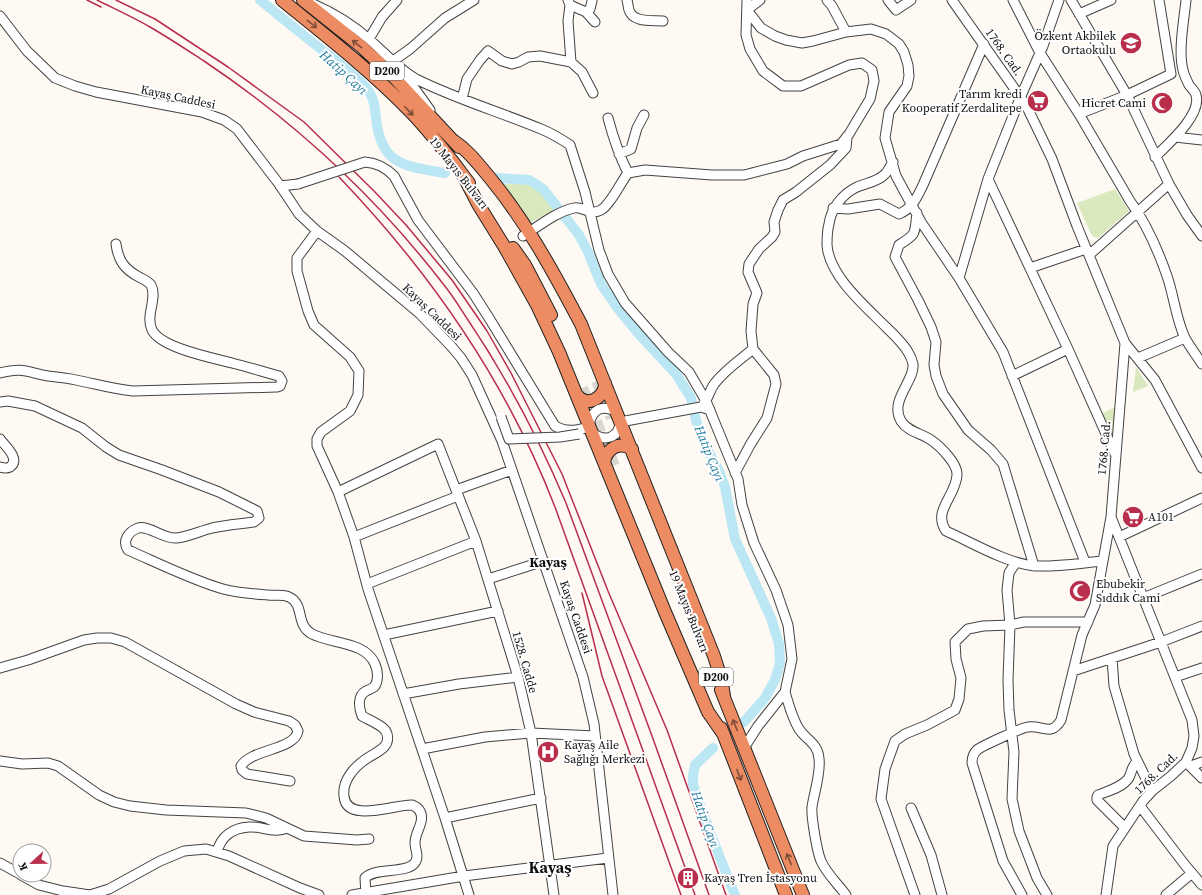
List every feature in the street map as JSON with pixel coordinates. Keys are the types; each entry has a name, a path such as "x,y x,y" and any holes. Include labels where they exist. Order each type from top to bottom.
{"highway":[{"name":"19 Mayıs Bulvarı","path":"282,0 326,36 410,110 446,152 464,177 504,246 537,305 580,392 587,429 609,464 724,735 786,895"},
{"name":"19 Mayıs Bulvarı","path":"304,0 362,47 390,73 438,123 495,188 554,274 581,324 601,382 618,417 630,454 744,748 803,895"},
{"path":"454,141 465,148 484,171 495,188"},
{"path":"580,392 580,399 584,401 595,400 603,392 601,382"},
{"path":"609,464 606,455 609,450 617,445 627,446 630,454"}],"street":[{"path":"304,0 333,13 369,39 393,61 419,93 438,123"},
{"path":"369,39 382,17 397,0"},
{"path":"393,61 410,49 445,18 474,0"},
{"path":"627,0 629,12 636,18 663,21"},
{"path":"526,234 563,212 576,208 590,213 601,210 609,202 618,185 628,173 645,170 712,175 744,175 787,164 803,156 842,144 870,99 874,81 872,70 862,63 848,65 801,86 783,86 763,71 750,49 746,35 747,0"},
{"path":"747,10 760,0"},
{"path":"827,0 832,6 846,32"},
{"path":"888,0 896,10 911,0"},
{"name":"1768. Cad.","path":"952,0 1026,105 1052,159 1087,252 1126,343 1110,517 1192,720 1194,736 1188,764 1152,791 1113,846 1106,895"},
{"path":"1013,0 1040,53 1079,114 1130,202 1138,212 1167,276 1185,338 1202,364"},
{"path":"959,278 988,179 1040,53 1059,0"},
{"path":"1071,0 1127,95 1169,184 1187,215 1202,236"},
{"path":"1078,14 1111,0"},
{"path":"1079,114 1127,95 1171,74 1159,0"},
{"path":"1155,157 1175,137 1191,117 1196,106 1196,95 1189,85 1183,70 1181,56 1186,0"},
{"path":"586,12 590,9 592,1"},
{"path":"571,62 568,21 569,2 586,12 595,22"},
{"path":"747,10 761,28 786,40 802,43 846,32 870,29 881,32 895,40 904,52 908,65 909,76 907,86 889,112 885,138 896,176 914,209 959,278 1003,352 1085,562"},
{"name":"Kayaş Caddesi","path":"0,16 27,51 55,78 96,92 189,109 212,115 224,120 237,129 280,186 298,214 317,231 377,277 419,313 435,328 461,358 472,375 502,441 583,677 594,724 613,895"},
{"path":"984,44 914,209 914,234 899,245 895,258 918,300 936,342 934,365 943,394 968,430 992,450 1003,464 1034,566"},
{"path":"462,99 467,79 488,51 502,61 512,64 528,57 540,56 571,62 582,72 593,94"},
{"path":"400,68 416,78 462,99 543,129 570,145 599,250 608,274 625,303 668,352 689,372 700,405"},
{"path":"419,93 431,85"},
{"path":"619,154 631,149 637,128 644,116"},
{"path":"608,118 612,136 628,173"},
{"path":"735,473 767,418 776,384 774,375 753,349 751,331 753,304 757,293 748,272 750,264 759,249 772,237 775,232 774,222 783,200 796,192 830,165 846,148 847,137"},
{"path":"1175,137 1202,140"},
{"path":"280,186 298,184 365,162 377,164 387,170 394,176 423,228 473,293 555,426 571,431 587,429 600,438 610,438 618,431 618,417"},
{"path":"893,162 884,175 848,192 833,208 829,224 827,246 837,274 847,288 898,339 907,351 913,363 911,376 904,387 900,399 898,410 900,420 908,429 931,440 944,451 955,465 957,475 955,487 942,510 941,525 946,531 993,553 1016,562 1034,566 1103,560"},
{"path":"988,179 1116,455"},
{"path":"1030,268 1087,252 1138,212 1169,184"},
{"path":"833,208 848,209 880,204 899,214 914,209"},
{"path":"317,231 297,258 297,271 308,311 314,325 350,358 359,371 358,395 350,411 321,432 317,439 317,446 338,492 354,537 367,584 470,895"},
{"path":"0,373 14,370 24,370 48,376 78,380 110,388 133,391 280,386 282,381 279,376 186,350 172,345 158,337 153,331 150,322 153,296 152,289 146,280 131,273 124,267 117,254 116,244"},
{"path":"1138,358 1185,338"},
{"path":"1126,343 1155,380 1202,468"},
{"path":"700,405 713,384 720,376 732,364 753,349"},
{"path":"1012,376 1068,349"},
{"path":"0,402 8,401 35,406 61,420 77,426 119,455 219,492 257,511 259,518 254,522 218,527 180,538 167,537 145,528 139,528 128,535 125,540 126,545 128,550 224,589 291,598 298,606 303,625 310,633 356,647 366,652 373,659 377,671 377,681 374,686 361,696 359,708 362,716 381,726 388,736 387,742 383,749 362,762 351,772 344,790 345,801 351,808 365,812 412,805 418,809 422,818 416,836 415,844 418,856 415,863 409,868 374,872 368,875 364,878 365,894"},
{"path":"587,429 591,417 598,410 607,408 618,417 700,405 710,410 738,479 742,505 754,543 776,590 788,624 792,659 785,692 758,726 744,748"},
{"path":"489,411 501,417 510,442 560,439 587,429"},
{"path":"0,439 14,459 13,464 9,467 0,467"},
{"name":"1528. Cadde","path":"338,492 438,444 476,541 518,677 531,733 554,895"},
{"path":"354,537 512,470"},
{"path":"1119,537 1202,498"},
{"path":"1022,895 1003,861 972,763 972,757 979,748 1028,727 1053,729 1058,726 1062,720 1082,635 1095,605 1110,517"},
{"path":"367,584 476,541"},
{"path":"488,579 544,561"},
{"path":"1016,562 1009,573 1007,590 1010,625 1008,710 1014,752 1012,800 1019,831 1037,878 1047,895"},
{"path":"1143,598 1202,574"},
{"path":"384,635 498,611"},
{"path":"916,895 881,799 885,769 895,741 905,734 927,725 955,710 959,699 961,678 956,659 955,642 968,629 983,626 1010,625 1024,622 1088,622"},
{"path":"1073,671 1161,642 1202,626"},
{"path":"0,668 34,658 84,640 104,638 125,642 236,704 254,712 286,720 295,725 298,731 295,738 250,758 242,766 242,770 247,774 290,781"},
{"path":"1112,658 1114,686 1137,762 1152,791"},
{"path":"1175,677 1202,668"},
{"path":"403,694 459,684 518,677"},
{"path":"785,692 791,712 800,730 813,743 819,759 815,795 812,807 813,825 821,860 828,872 846,895"},
{"path":"422,748 485,737 531,733 595,736"},
{"path":"0,761 16,764 48,763 58,766 99,795 114,802 130,806 166,810 246,813 266,818 309,837 357,840 369,839"},
{"path":"1125,828 1097,800 1097,797 1098,795 1114,789 1128,779 1134,764 1137,762"},
{"path":"1188,764 1202,762"},
{"path":"1188,764 1202,778"},
{"path":"445,818 541,798"},
{"path":"1140,806 1202,885"},
{"path":"911,808 930,855 942,895"},
{"path":"217,852 224,837 237,829 249,827 282,831 287,828"},
{"path":"35,883 63,891 90,895 109,890 160,861 184,851 206,849 228,856 319,895"},
{"path":"352,895 464,876 608,858"},
{"path":"0,863 12,870"},
{"path":"1166,895 1192,873"}],"green space":[{"path":"502,184 529,184 542,191 557,209 529,223"},
{"path":"1115,189 1129,211 1098,238 1094,237 1091,234 1077,203"},
{"path":"1136,367 1148,386 1133,392"},
{"path":"1116,407 1113,437 1101,414"}],"waterway":[{"name":"Hatip Çayı","path":"260,0 348,70 367,89 374,103 379,134 383,146 389,155 397,161 407,165 445,173"},
{"name":"Hatip Çayı","path":"496,178 529,180 544,190 579,235 588,252 601,284 616,306 638,333 676,374 691,398 701,437 719,471 725,487 735,539 771,618 779,644 780,663 775,680 765,698 744,722"},
{"name":"Hatip Çayı","path":"713,748 695,765 693,784 711,835 735,895"}],"tunnel":[{"path":"597,381 612,418"},
{"path":"582,388 614,466"}],"railway":[{"path":"87,0 101,7"},
{"path":"97,0 144,23 204,61 238,85 302,136 363,192 418,253 447,289 496,364 522,409 566,503 709,895"},
{"path":"116,0 155,19 228,67 304,122 406,225 452,280 487,331 511,373 562,474 608,591 667,730 726,895"},
{"path":"339,177 405,252 464,332 490,373 536,461 555,507 695,895"},
{"path":"582,593 602,676 681,895"}],"place":[{"name":"Özkent Akbilek Ortaokulu","path":"1131,43"},
{"name":"Tarım kredi Kooperatif Zerdalitepe","path":"1038,101"},
{"name":"Hicret Cami","path":"1162,103"},
{"name":"A101","path":"1133,517"},
{"name":"Ebubekir Sıddık Cami","path":"1080,591"},
{"name":"Kayaş Aile Sağlığı Merkezi","path":"548,752"},
{"name":"Kayaş Tren İstasyonu","path":"688,878"}],"district":[{"name":"Kayaş","path":"548,562"},
{"name":"Kayaş","path":"550,867"}]}
